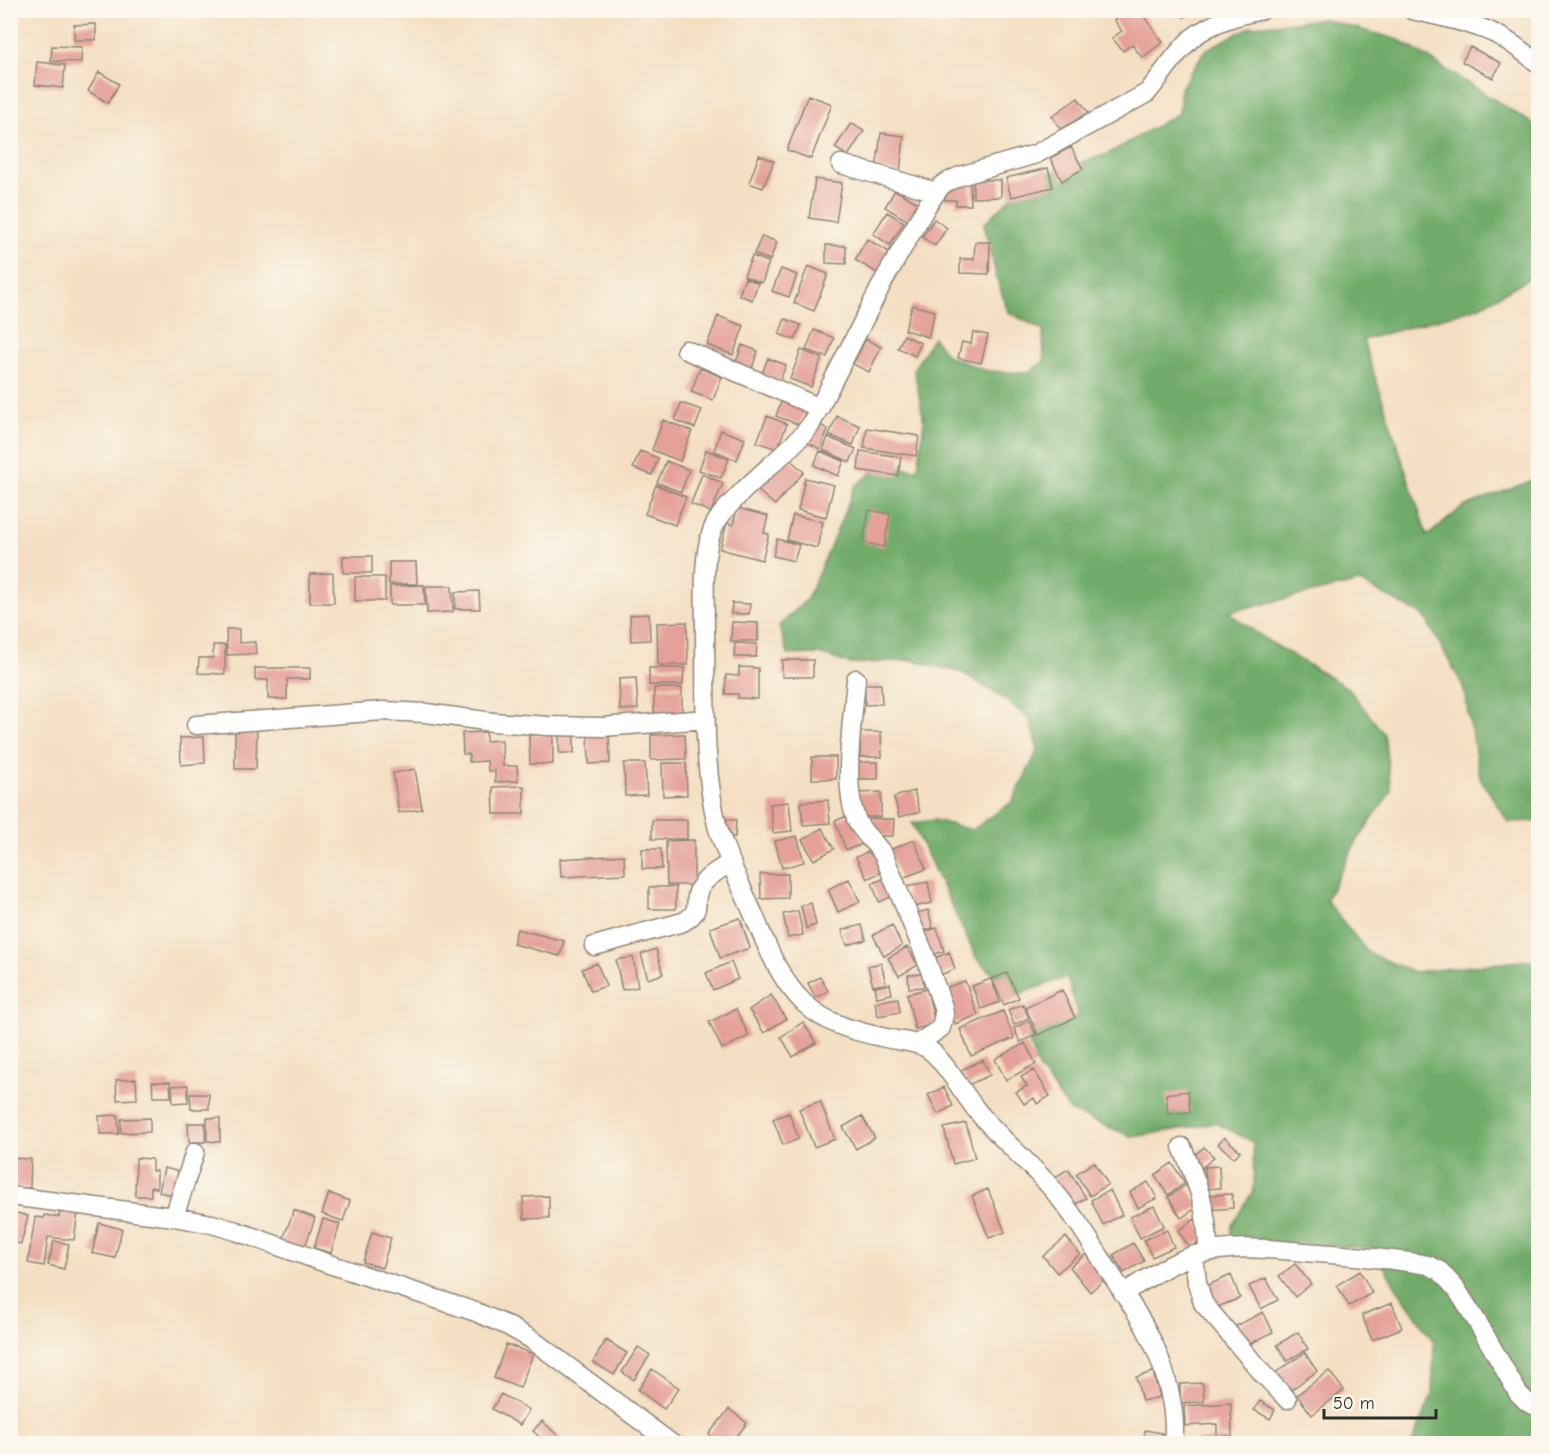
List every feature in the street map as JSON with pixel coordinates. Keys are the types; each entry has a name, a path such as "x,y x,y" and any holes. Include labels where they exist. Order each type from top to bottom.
{"street":[{"path":"1173,1443 1173,1412 1162,1368 1149,1334 1098,1252 1050,1186 978,1112 933,1053 917,1044 858,1032 822,1018 789,987 777,968 731,862 718,826 713,801 708,767 706,719 705,594 708,543 719,518 728,506 810,426 884,279 928,204 945,183 960,176 1036,154 1112,111 1142,97 1185,45 1201,32 1217,23 1262,10"},
{"path":"1412,10 1491,32 1510,42 1539,63"},
{"path":"841,164 936,192"},
{"path":"686,350 820,408"},
{"path":"856,679 849,775 851,802 863,831 884,856 928,963 943,1007 944,1014 940,1028 917,1044"},
{"path":"196,725 382,711 426,713 493,722 548,726 603,727 706,719"},
{"path":"594,946 683,922 692,917 697,908 697,895 700,887 708,878 731,862"},
{"path":"1182,1147 1203,1202 1208,1231 1201,1253 1197,1282 1203,1303 1287,1399"},
{"path":"174,1217 195,1152"},
{"path":"10,1196 212,1224 476,1312 506,1325 551,1353 672,1443"},
{"path":"1123,1293 1165,1268 1201,1253 1250,1249 1298,1251 1415,1263 1436,1268 1446,1276 1462,1298 1518,1393 1527,1402 1539,1407"}],"green space":[{"path":"1323,19 1399,40 1538,127 1538,273 1479,307 1363,340 1427,536 1463,507 1538,478 1538,821 1508,822 1480,778 1463,686 1424,616 1360,582 1228,612 1270,642 1348,688 1384,734 1391,791 1354,846 1326,900 1368,953 1414,972 1538,959 1538,1431 1532,1432 1527,1443 1412,1443 1432,1395 1434,1342 1373,1248 1230,1239 1232,1225 1254,1189 1253,1142 1216,1123 1133,1137 1071,1112 1038,1068 1025,1030 1078,1016 1067,977 1016,995 977,959 912,823 934,820 972,830 1012,802 1038,750 1029,719 1006,700 963,673 911,660 851,664 819,654 788,655 779,626 807,599 855,486 879,467 918,469 924,421 914,369 933,337 948,356 987,371 1027,373 1044,362 1043,330 1008,312 997,279 984,224 1030,179 1108,154 1179,113 1181,88 1205,50 1252,26"}],"building":[{"path":"1127,10 1139,10 1163,42 1142,58 1132,44 1123,51 1112,38 1122,31 1114,20"},
{"path":"1182,10 1202,10 1202,11 1184,17"},
{"path":"96,24 96,40 74,40 74,25"},
{"path":"52,46 82,47 81,62 51,61"},
{"path":"1470,47 1501,63 1493,78 1462,62"},
{"path":"37,62 65,65 63,88 35,85"},
{"path":"99,72 119,84 108,103 88,91"},
{"path":"808,95 832,104 811,159 787,150"},
{"path":"1078,98 1088,112 1061,130 1052,116"},
{"path":"851,123 864,131 848,156 835,148"},
{"path":"881,133 904,136 900,173 876,170"},
{"path":"1071,147 1083,169 1062,181 1050,158"},
{"path":"759,155 774,161 763,188 749,183"},
{"path":"1048,168 1053,187 1011,197 1006,178"},
{"path":"815,179 842,183 836,222 809,218"},
{"path":"973,180 1001,180 1001,197 973,198"},
{"path":"956,181 970,181 971,205 956,205 956,200 945,200 945,188 956,188"},
{"path":"895,190 918,203 908,221 885,207"},
{"path":"887,212 904,222 890,245 873,234"},
{"path":"934,219 947,228 935,246 922,237"},
{"path":"762,236 777,242 770,260 754,254"},
{"path":"867,239 891,253 879,274 855,260"},
{"path":"975,242 990,242 989,274 960,273 960,259 974,259"},
{"path":"826,245 846,246 846,264 826,263"},
{"path":"752,256 769,262 762,283 744,276"},
{"path":"808,266 828,274 814,311 794,303"},
{"path":"781,269 797,275 789,297 772,291"},
{"path":"745,278 758,283 752,300 739,295"},
{"path":"912,305 935,311 928,337 905,330"},
{"path":"718,316 744,326 733,355 707,345"},
{"path":"785,319 801,325 795,340 779,334"},
{"path":"814,330 834,338 827,357 806,350"},
{"path":"973,332 988,335 981,363 958,358 962,342 971,344"},
{"path":"904,335 921,343 915,356 898,348"},
{"path":"866,339 881,347 869,372 853,364"},
{"path":"742,345 758,351 751,371 735,365"},
{"path":"801,350 822,358 811,387 790,379"},
{"path":"768,358 786,365 779,383 761,376"},
{"path":"700,368 722,377 713,400 691,392"},
{"path":"782,399 807,408 800,425 776,416"},
{"path":"681,403 702,410 695,428 675,420"},
{"path":"767,416 787,424 777,449 757,442"},
{"path":"837,416 860,426 853,445 829,435"},
{"path":"663,420 692,431 680,461 652,450"},
{"path":"816,423 828,429 820,449 808,443"},
{"path":"867,428 919,436 916,456 864,448"},
{"path":"721,430 745,439 737,460 714,451"},
{"path":"828,437 856,449 850,462 823,450"},
{"path":"706,450 729,459 721,478 699,470"},
{"path":"640,451 658,458 652,475 633,468"},
{"path":"820,451 844,461 838,476 814,465"},
{"path":"860,451 901,457 898,476 858,470"},
{"path":"786,456 804,472 775,505 757,490"},
{"path":"666,461 689,470 681,492 657,483"},
{"path":"702,474 723,483 711,512 691,504"},
{"path":"805,478 834,485 826,517 798,510"},
{"path":"656,485 686,497 675,525 645,514"},
{"path":"737,508 768,516 764,533 769,534 762,560 720,549 727,523 733,525"},
{"path":"869,510 890,514 884,547 863,542"},
{"path":"793,515 823,522 817,548 787,540"},
{"path":"777,539 799,545 794,561 773,556"},
{"path":"343,556 372,556 372,573 343,573"},
{"path":"389,562 416,562 417,584 389,584"},
{"path":"333,573 334,603 310,603 310,574"},
{"path":"355,577 385,577 385,601 355,601"},
{"path":"424,585 425,605 390,605 390,586"},
{"path":"426,586 452,586 453,612 427,613"},
{"path":"479,591 480,609 455,609 455,592"},
{"path":"732,603 750,604 749,614 731,614"},
{"path":"649,614 650,640 631,641 630,615"},
{"path":"687,622 688,665 658,665 657,623"},
{"path":"732,622 758,623 758,641 731,641"},
{"path":"226,629 239,629 239,643 255,642 256,654 227,655"},
{"path":"735,643 757,644 756,657 734,657"},
{"path":"213,645 225,645 225,674 198,673 199,658 213,658"},
{"path":"782,660 813,660 813,677 782,677"},
{"path":"739,667 758,668 758,699 738,698 738,694 725,694 726,675 739,676"},
{"path":"255,668 310,668 310,679 287,679 287,699 268,699 268,680 255,680"},
{"path":"649,668 684,668 683,685 649,685"},
{"path":"636,678 638,709 620,710 619,679"},
{"path":"865,684 881,684 882,704 865,705"},
{"path":"654,688 682,688 682,715 654,715"},
{"path":"235,727 257,727 256,769 235,769"},
{"path":"486,732 486,741 502,740 503,766 517,766 518,781 495,782 495,771 488,771 487,761 469,762 469,754 463,754 462,733"},
{"path":"559,732 574,732 574,753 559,753"},
{"path":"860,732 881,732 882,757 860,757"},
{"path":"553,734 553,764 530,764 529,735"},
{"path":"609,734 610,763 589,764 588,735"},
{"path":"685,734 686,759 651,760 651,735"},
{"path":"204,737 205,763 181,765 180,738"},
{"path":"812,757 836,757 836,779 812,779"},
{"path":"856,762 878,762 878,779 856,779"},
{"path":"624,763 645,763 647,795 625,796"},
{"path":"662,763 686,763 687,795 663,796"},
{"path":"415,769 422,809 399,813 393,773"},
{"path":"524,786 524,814 494,814 493,787"},
{"path":"914,791 920,812 899,817 894,797"},
{"path":"881,792 881,817 858,817 857,793"},
{"path":"828,800 830,823 803,825 801,802"},
{"path":"789,802 792,831 773,833 770,804"},
{"path":"852,814 863,844 846,850 835,821"},
{"path":"724,819 736,820 735,837 724,837"},
{"path":"867,819 894,819 893,836 867,836"},
{"path":"652,820 687,820 687,839 652,839"},
{"path":"822,828 834,849 814,860 802,840"},
{"path":"797,836 804,862 782,868 775,841"},
{"path":"694,840 694,885 667,885 666,841"},
{"path":"914,840 926,869 900,879 889,850"},
{"path":"876,848 886,870 867,879 856,857"},
{"path":"642,849 661,849 662,869 642,869"},
{"path":"624,855 625,874 561,877 560,859"},
{"path":"760,874 788,874 788,898 761,899"},
{"path":"889,877 896,895 879,902 872,883"},
{"path":"849,879 860,902 838,912 828,889"},
{"path":"928,882 932,903 909,908 905,886"},
{"path":"649,887 676,887 676,909 649,909"},
{"path":"811,903 816,925 806,928 801,906"},
{"path":"928,910 933,928 916,933 911,915"},
{"path":"798,911 803,935 788,938 783,914"},
{"path":"740,918 750,948 720,958 710,928"},
{"path":"862,925 866,940 847,945 842,930"},
{"path":"892,925 902,946 884,956 873,935"},
{"path":"937,928 944,951 928,956 921,933"},
{"path":"517,929 564,941 560,956 513,944"},
{"path":"907,947 918,965 899,976 888,958"},
{"path":"656,949 663,974 648,979 641,954"},
{"path":"949,952 955,969 935,977 929,960"},
{"path":"633,957 638,987 622,990 616,960"},
{"path":"731,962 738,979 713,990 706,973"},
{"path":"597,963 606,986 591,991 582,969"},
{"path":"881,963 886,984 873,986 868,966"},
{"path":"1007,973 1019,998 1004,1005 992,979"},
{"path":"922,974 924,987 909,988 908,975"},
{"path":"820,977 828,991 816,998 808,983"},
{"path":"991,979 1000,1002 981,1009 972,986"},
{"path":"965,981 978,1015 955,1024 942,989"},
{"path":"890,984 892,994 877,997 875,987"},
{"path":"927,989 935,1024 915,1029 907,994"},
{"path":"1062,990 1075,1018 1038,1035 1025,1007"},
{"path":"771,995 786,1019 764,1033 749,1010"},
{"path":"898,998 900,1012 878,1016 875,1002"},
{"path":"1023,1004 1029,1018 1014,1025 1008,1010"},
{"path":"736,1009 749,1036 722,1049 709,1022"},
{"path":"1003,1011 1014,1038 971,1056 960,1029"},
{"path":"1029,1021 1036,1035 1020,1042 1014,1028"},
{"path":"803,1022 816,1043 793,1057 781,1037"},
{"path":"1025,1043 1036,1064 1006,1080 995,1059"},
{"path":"983,1060 990,1075 968,1085 961,1070"},
{"path":"1034,1070 1050,1096 1037,1104 1034,1098 1024,1104 1016,1092 1027,1086 1021,1077"},
{"path":"136,1079 137,1099 117,1100 116,1080"},
{"path":"152,1082 170,1082 171,1097 153,1097"},
{"path":"188,1085 188,1102 173,1103 172,1086"},
{"path":"944,1087 953,1106 938,1114 928,1095"},
{"path":"1188,1091 1190,1112 1168,1114 1166,1094"},
{"path":"190,1094 209,1094 209,1109 191,1109"},
{"path":"820,1101 835,1139 814,1147 799,1109"},
{"path":"789,1113 799,1139 783,1145 773,1119"},
{"path":"118,1115 119,1134 100,1134 99,1116"},
{"path":"862,1116 875,1138 856,1149 843,1127"},
{"path":"150,1118 150,1132 121,1133 121,1119"},
{"path":"207,1118 220,1118 220,1142 207,1141"},
{"path":"188,1123 205,1123 205,1142 189,1142"},
{"path":"966,1123 975,1158 953,1164 944,1128"},
{"path":"1224,1137 1240,1151 1234,1158 1218,1144"},
{"path":"1204,1147 1214,1157 1199,1171 1189,1160"},
{"path":"10,1158 31,1159 30,1188 10,1187"},
{"path":"136,1158 152,1159 152,1171 157,1171 157,1188 151,1187 151,1196 135,1196"},
{"path":"1094,1162 1108,1184 1090,1196 1076,1174"},
{"path":"1172,1163 1185,1183 1168,1195 1155,1175"},
{"path":"1219,1166 1220,1188 1206,1189 1205,1167"},
{"path":"164,1168 185,1173 180,1197 159,1192"},
{"path":"1068,1169 1086,1198 1071,1207 1054,1178"},
{"path":"1148,1182 1157,1198 1138,1208 1130,1192"},
{"path":"1186,1185 1199,1206 1181,1218 1168,1197"},
{"path":"988,1189 1005,1232 989,1238 972,1196"},
{"path":"1110,1190 1122,1215 1103,1225 1091,1200"},
{"path":"329,1193 350,1201 343,1221 322,1214"},
{"path":"1232,1194 1233,1208 1210,1210 1210,1195"},
{"path":"549,1196 549,1218 524,1219 523,1197"},
{"path":"1154,1206 1164,1226 1140,1238 1130,1217"},
{"path":"60,1209 78,1212 74,1240 48,1237 44,1266 28,1263 35,1217 44,1218 44,1215 59,1217"},
{"path":"294,1210 315,1218 304,1250 282,1242"},
{"path":"10,1211 28,1216 21,1244 10,1241"},
{"path":"323,1219 340,1224 331,1253 314,1248"},
{"path":"1195,1219 1207,1237 1190,1248 1178,1231"},
{"path":"99,1223 122,1229 115,1258 92,1253"},
{"path":"1167,1230 1174,1247 1152,1257 1144,1240"},
{"path":"372,1232 391,1238 382,1268 363,1262"},
{"path":"1066,1237 1080,1254 1057,1273 1043,1256"},
{"path":"54,1241 69,1244 64,1269 48,1265"},
{"path":"1133,1243 1144,1261 1124,1273 1113,1255"},
{"path":"1086,1254 1106,1278 1090,1292 1070,1267"},
{"path":"1295,1264 1311,1284 1295,1297 1279,1276"},
{"path":"1360,1271 1372,1293 1349,1306 1337,1285"},
{"path":"1231,1275 1240,1298 1215,1308 1206,1286"},
{"path":"1266,1278 1278,1300 1261,1309 1249,1286"},
{"path":"1392,1303 1402,1328 1372,1340 1362,1315"},
{"path":"1263,1312 1273,1332 1246,1346 1236,1326"},
{"path":"1298,1332 1308,1349 1287,1361 1277,1345"},
{"path":"606,1340 627,1353 614,1375 593,1362"},
{"path":"506,1344 533,1354 520,1388 494,1378"},
{"path":"638,1347 650,1355 634,1380 622,1372"},
{"path":"1305,1353 1317,1371 1288,1392 1275,1373"},
{"path":"652,1369 679,1388 664,1409 638,1390"},
{"path":"1329,1371 1344,1390 1312,1415 1297,1395"},
{"path":"1153,1372 1160,1397 1142,1401 1136,1377"},
{"path":"1203,1383 1204,1402 1180,1403 1180,1384"},
{"path":"501,1394 529,1410 520,1425 492,1409"},
{"path":"1260,1401 1275,1410 1270,1419 1254,1410"},
{"path":"1231,1403 1232,1436 1217,1437 1217,1424 1185,1426 1184,1406"},
{"path":"729,1409 747,1423 731,1444 721,1444 709,1434"},
{"path":"542,1421 565,1442 563,1444 547,1444 533,1431"},
{"path":"1145,1430 1162,1433 1161,1444 1143,1444"},
{"path":"1226,1439 1226,1444 1196,1444 1196,1440"}]}
